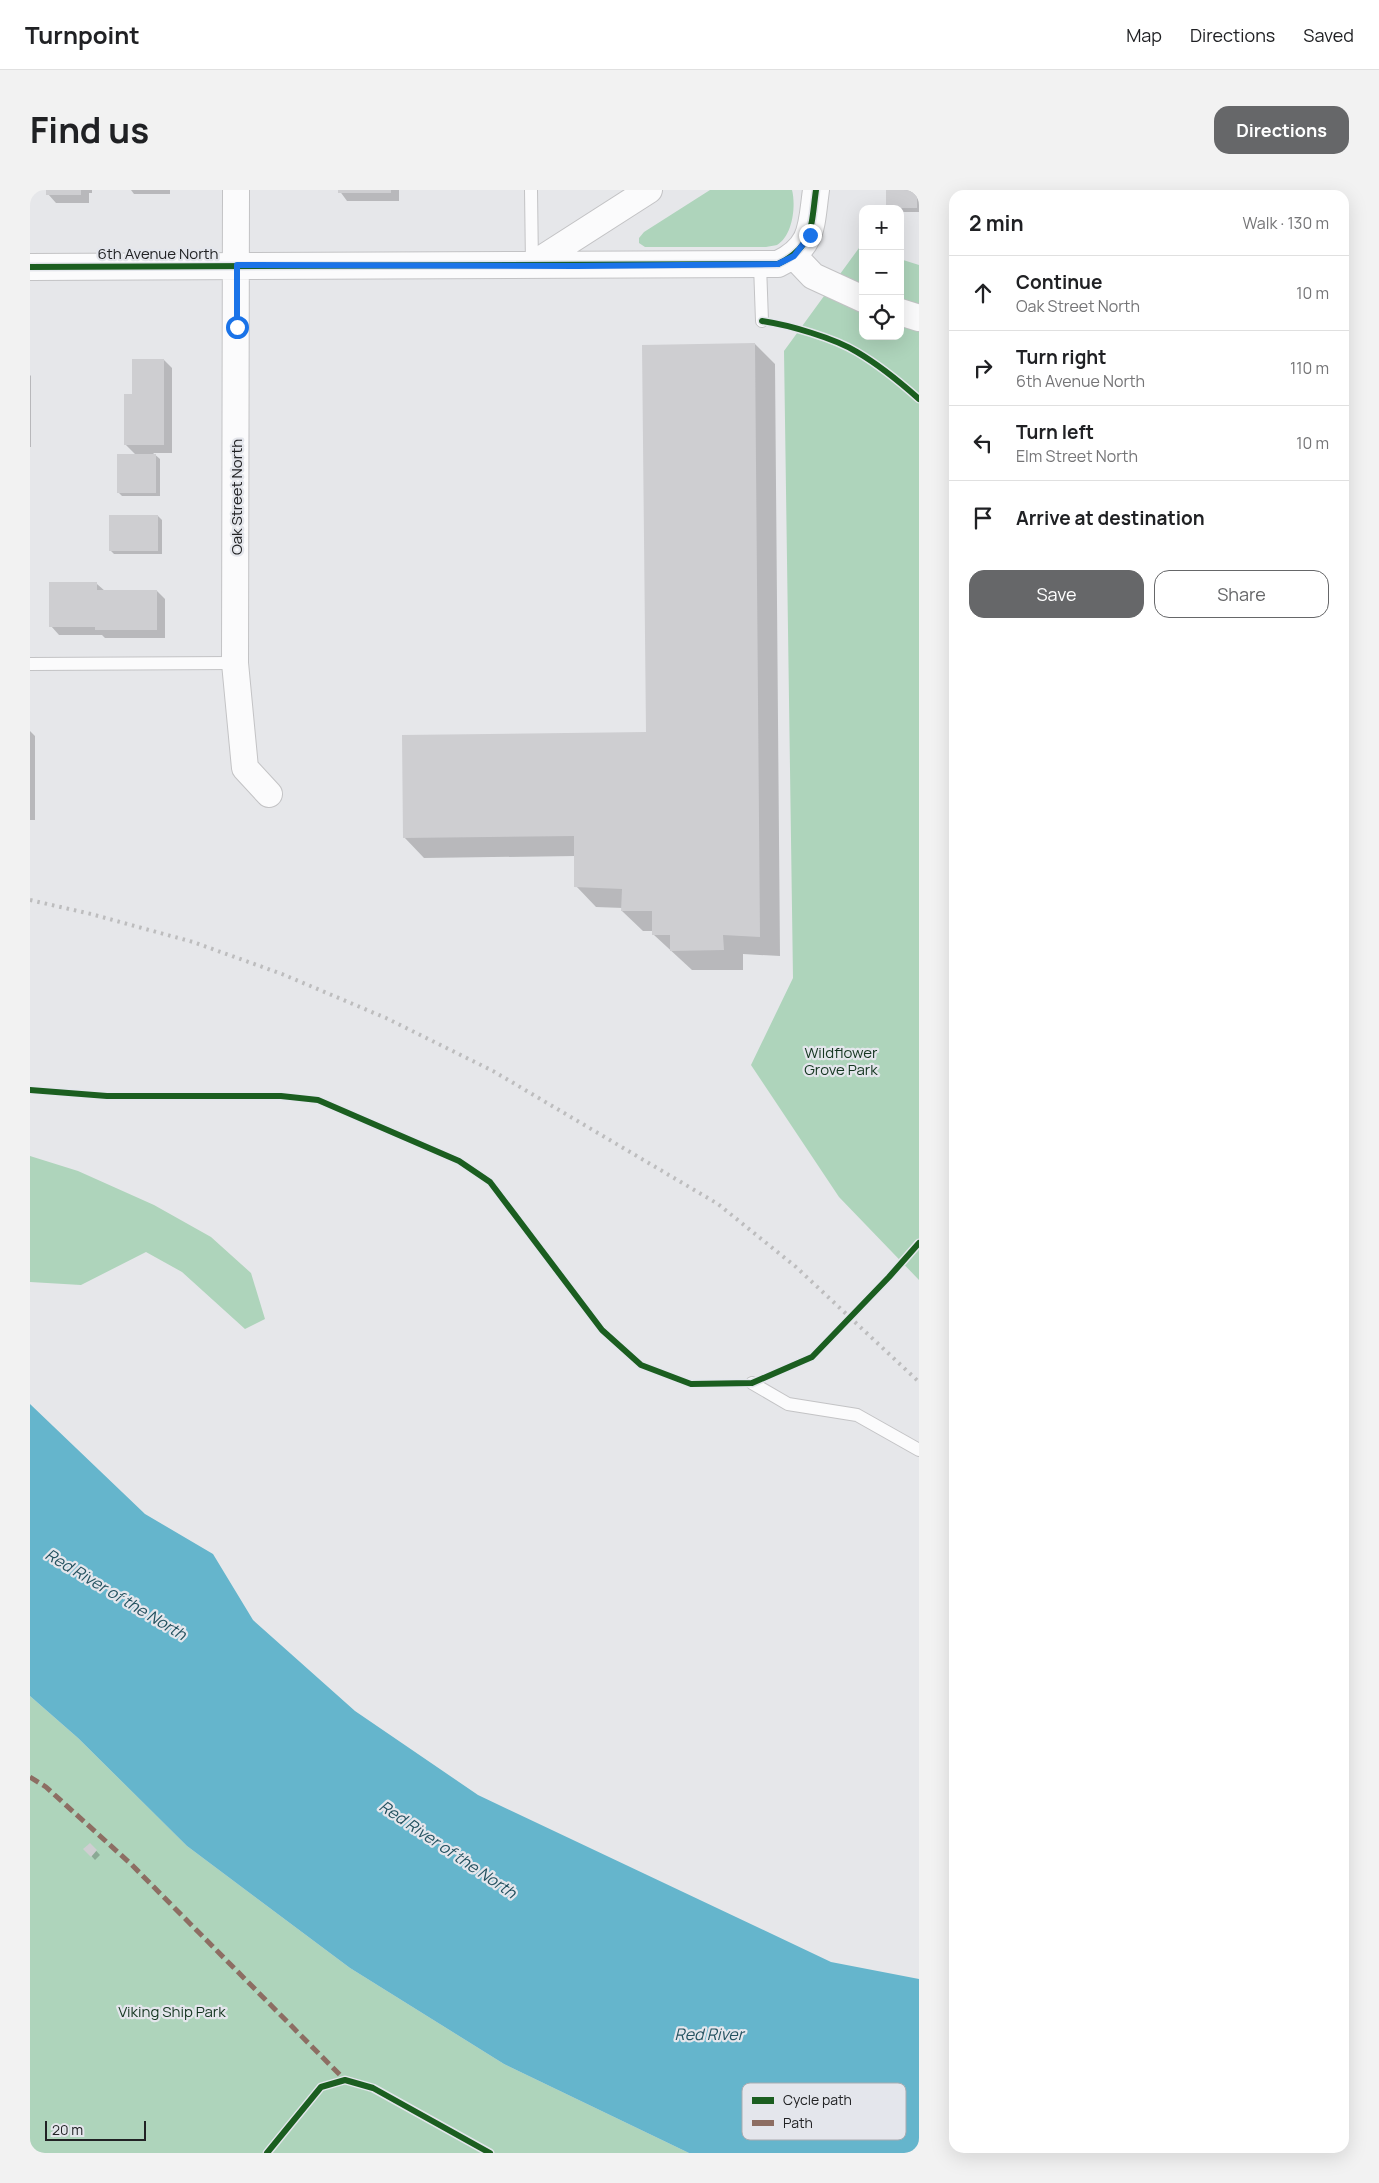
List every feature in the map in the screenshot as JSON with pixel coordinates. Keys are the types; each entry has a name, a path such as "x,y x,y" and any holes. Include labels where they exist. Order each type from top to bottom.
{"street":[{"name":"Oak Street North","path":"236,190 236,663 245,768 269,794"},
{"path":"532,265 649,190"},
{"path":"816,190 810,235 794,256 813,276 859,297"},
{"name":"6th Avenue North","path":"30,267 760,265 778,264 794,256"},
{"path":"904,313 919,318"}],"lane":[{"path":"532,190 532,265"},
{"path":"760,265 762,321"},
{"path":"30,664 236,663"},
{"path":"752,1382 788,1404 857,1415 919,1450"}],"green space":[{"path":"710,190 792,190 794,204 792,220 787,235 777,245 766,247 645,247 639,243 639,238 644,232"},
{"name":"Wildflower Grove Park","path":"859,248 859,340 904,340 904,260 919,265 919,1280 839,1197 751,1065 793,978 784,351"},
{"path":"30,1156 78,1171 154,1205 211,1237 251,1273 265,1319 245,1329 182,1272 146,1252 81,1285 30,1282"},
{"name":"Viking Ship Park","path":"30,1696 78,1738 187,1846 350,1968 504,2064 689,2153 30,2153"}],"water":[{"name":"Red River","path":"30,1404 145,1514 213,1554 253,1620 355,1711 478,1795 831,1962 919,1979 919,2153 689,2153 504,2064 350,1968 187,1846 78,1738 30,1696"}],"building":[{"path":"46,190 81,190 81,195 46,195"},
{"path":"338,190 391,190 391,193 338,193"},
{"path":"886,190 917,190 917,208 904,208 904,205 886,205"},
{"path":"755,343 760,937 723,935 724,950 670,951 670,935 652,935 652,911 621,911 622,889 574,887 574,836 403,838 402,735 646,732 642,345"},
{"path":"132,359 164,359 164,445 124,445 124,394 132,394"},
{"path":"117,454 156,454 156,493 117,493"},
{"path":"109,515 158,515 158,551 109,551"},
{"path":"49,582 97,582 97,590 157,590 157,630 95,630 95,627 49,627"},
{"path":"90,1843 97,1850 91,1857 83,1849"}],"railway":[{"path":"30,900 91,914 193,942 282,974 386,1018 493,1071 718,1204 796,1267 919,1382"}],"marked path":[{"path":"30,1777 46,1787 132,1865 345,2080"}],"cycle path":[{"path":"30,267 778,264 790,257 805,242 809,234 816,190"},
{"path":"762,321 811,333 847,347 881,368 919,399"},
{"path":"30,1090 107,1096 281,1096 318,1100 459,1161 490,1182 602,1330 641,1365 691,1384 752,1383 812,1357 919,1243"},
{"path":"267,2153 321,2087 345,2080 373,2088 490,2153"}],"route":[{"path":"237,327 237,265 760,265 778,264 794,256 810,235"}],"water label":[{"name":"Red River of the North","path":"116,1594"},
{"name":"Red River of the North","path":"448,1849"}]}
